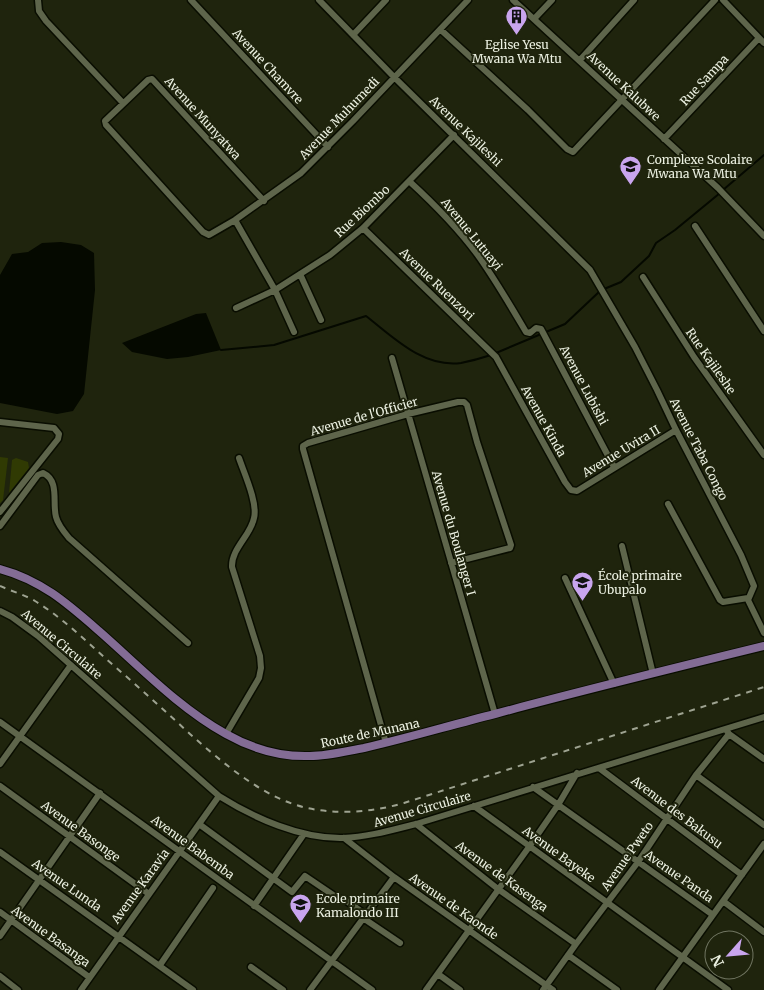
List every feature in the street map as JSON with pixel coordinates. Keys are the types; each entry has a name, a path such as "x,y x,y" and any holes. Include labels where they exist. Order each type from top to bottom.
{"main road":[{"name":"Route de Munana","path":"0,569 35,582 63,599 178,700 209,724 255,748 296,756 341,752 386,743 764,646"}],"street":[{"path":"38,0 39,11 46,21 123,102"},
{"name":"Avenue Chamvre","path":"191,0 328,147"},
{"path":"197,6 204,0"},
{"name":"Avenue Kajileshi","path":"319,0 394,77 590,270 596,279"},
{"path":"353,35 386,0"},
{"name":"Avenue Muhumedi","path":"123,102 106,120 105,124 203,232 212,234 264,201 301,173 468,0"},
{"name":"Avenue Kalubwe","path":"513,0 718,188 764,236"},
{"path":"534,19 552,0"},
{"path":"580,60 634,0"},
{"path":"441,30 572,152 623,100 715,0"},
{"path":"723,0 762,40"},
{"name":"Rue Sampa","path":"664,139 762,40"},
{"name":"Avenue Munyatwa","path":"123,102 148,80 152,79 264,201"},
{"name":"Rue Biombo","path":"236,308 275,290 330,255 363,228 454,135"},
{"name":"Avenue Lutuayi","path":"409,181 431,201 476,253 526,332"},
{"path":"235,220 275,290 294,332"},
{"path":"695,226 764,331"},
{"name":"Avenue Ruenzori","path":"363,228 496,356"},
{"path":"300,274 322,320"},
{"name":"Rue Kajileshe","path":"643,277 662,310 764,455"},
{"name":"Avenue Taba Congo","path":"596,279 635,346 676,430 741,554 754,586 748,598 764,633"},
{"name":"Avenue Lubishi","path":"526,332 530,333 539,328 542,329 614,466"},
{"name":"Avenue Kinda","path":"496,356 565,482 571,490 577,490"},
{"name":"Avenue du Boulanger I","path":"392,358 495,714"},
{"name":"Avenue de l'Officier","path":"386,743 303,449 304,445 408,414 461,401 466,405 479,450 511,542 510,548 451,563"},
{"path":"0,422 54,428 59,434 58,439 0,512"},
{"name":"Avenue Uvira II","path":"577,490 676,430"},
{"path":"226,734 258,678 261,668 260,656 232,566 232,560 252,525 255,514 254,502 239,458"},
{"path":"0,526 38,476 43,473 48,476 54,487 56,518 69,538 188,643"},
{"path":"668,504 720,600 723,602 748,598"},
{"path":"622,546 653,674"},
{"path":"565,578 614,684"},
{"name":"Avenue Circulaire","path":"0,611 12,617 38,636 219,796 255,816 304,834 323,837 344,838 376,834 416,824 764,717"},
{"path":"0,764 71,665"},
{"name":"Avenue Babemba","path":"0,722 372,990"},
{"path":"725,728 729,734 764,759"},
{"name":"Avenue Pweto","path":"545,988 638,862 696,776 729,734"},
{"name":"Avenue des Bakusu","path":"599,768 742,875"},
{"path":"426,990 529,847 577,773"},
{"path":"696,776 764,825"},
{"name":"Avenue Basonge","path":"0,786 69,838 149,894"},
{"name":"Avenue Panda","path":"533,787 713,915"},
{"path":"0,936 100,793"},
{"name":"Avenue Karavia","path":"81,990 219,796"},
{"name":"Avenue Bayeke","path":"474,806 728,990"},
{"path":"199,824 293,892 305,876 339,899 344,899 400,943"},
{"name":"Avenue de Kasenga","path":"416,824 498,889 576,944"},
{"path":"254,906 304,834"},
{"name":"Avenue de Kaonde","path":"344,838 545,988 553,990"},
{"path":"659,990 764,844"},
{"name":"Avenue Lunda","path":"0,852 193,990"},
{"path":"310,990 394,877"},
{"path":"160,966 213,888"},
{"path":"723,901 764,932"},
{"name":"Avenue Basanga","path":"0,912 90,977"},
{"path":"568,955 617,990"},
{"path":"251,967 283,990"},
{"path":"438,974 460,990"},
{"path":"0,976 18,990"}],"green space":[{"path":"0,457 8,458 3,500 0,503"},
{"path":"16,458 28,462 29,468 9,493 12,460"}],"shaded area":[{"path":"61,242 81,245 94,253 95,290 84,394 73,411 57,414 0,403 0,275 12,254 28,252 42,243"},
{"path":"206,313 221,350 167,359 132,352 122,343 196,314"}],"waterway":[{"path":"723,190 764,155"},
{"path":"604,289 621,282 649,256 656,243 720,193"},
{"path":"496,353 565,324 600,291"},
{"path":"221,350 274,345 366,316 409,349 434,361 461,363 491,355"}],"railway":[{"path":"0,586 35,601 63,621 203,745 244,778 259,788 291,803 319,810 356,812 404,803 764,687"}],"place":[{"name":"Eglise Yesu Mwana Wa Mtu","path":"517,36"},
{"name":"Complexe Scolaire Mwana Wa Mtu","path":"631,185"},
{"name":"École primaire Ubupalo","path":"582,601"},
{"name":"Ecole primaire Kamalondo III","path":"300,924"}]}
